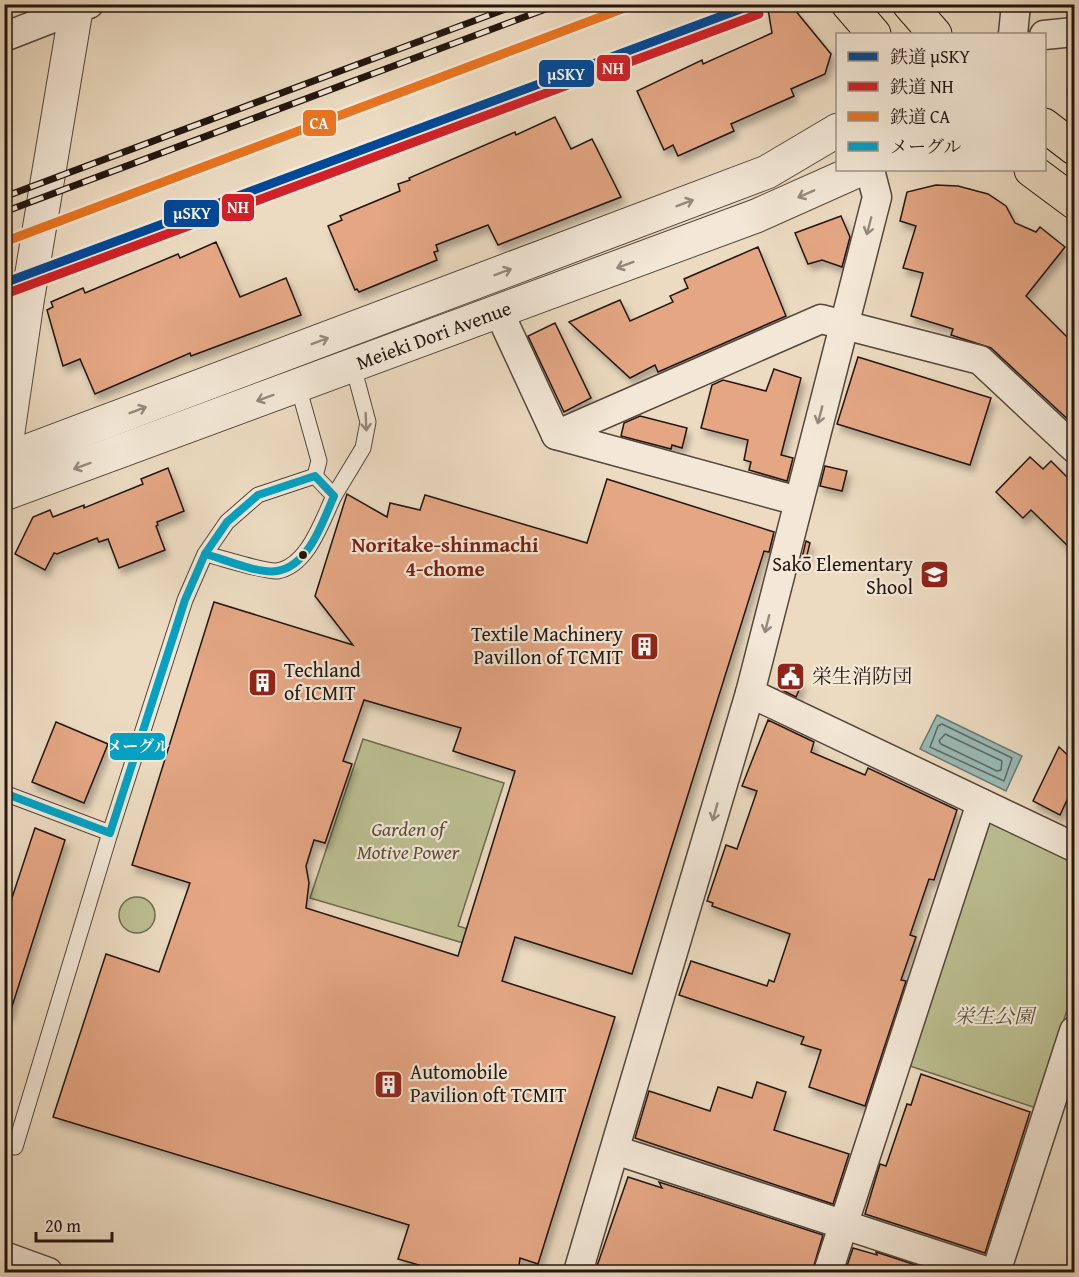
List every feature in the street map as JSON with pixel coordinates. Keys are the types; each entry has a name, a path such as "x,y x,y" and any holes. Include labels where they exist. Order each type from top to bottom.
{"main road":[{"path":"848,4 873,33"},
{"path":"909,4 934,33"},
{"path":"1046,127 1074,148"},
{"path":"1032,171 1074,202"}],"street":[{"path":"1013,33 1016,4"},
{"path":"4,37 81,6"},
{"path":"4,460 27,302 81,6"},
{"path":"1046,36 1074,32"},
{"name":"Meieki Dori Avenue","path":"4,460 767,172 836,131"},
{"name":"Meieki Dori Avenue","path":"4,494 756,216 857,171"},
{"path":"578,1272 750,693 877,197 870,171"},
{"path":"499,312 556,435 798,501"},
{"path":"556,435 821,319 980,360 1074,448"},
{"path":"750,693 1074,847"},
{"path":"828,1272 981,803"},
{"path":"996,1272 1074,1031"},
{"path":"615,1150 989,1272"},
{"path":"4,1256 48,1272"}],"lane":[{"path":"204,554 275,571 294,564 317,534 334,496 363,448 369,422 353,366"},
{"path":"298,386 319,461 315,476"},
{"path":"315,476 334,496"},
{"path":"15,1147 110,833 185,600 204,554 227,522 258,495 315,476"},
{"path":"4,793 110,833"}],"green space":[{"name":"Garden of Motive Power","path":"363,739 504,783 458,926 481,933 477,947 310,898"},
{"name":"栄生公園","path":"995,818 1074,856 1074,988 1036,1108 907,1065 986,822"},
{"path":"137,897 150,902 155,915 150,928 137,933 124,928 119,915 124,902"}],"water":[{"path":"937,715 1022,756 1006,791 920,749"}],"building":[{"path":"780,4 790,4 831,54 825,74 791,89 794,96 731,124 734,131 678,156 673,145 664,150 637,91 702,60 703,64 772,33 768,9"},
{"path":"555,117 571,149 592,139 621,197 498,245 488,225 436,245 438,251 434,252 437,260 359,292 355,290 328,226 342,220 340,216 400,191 398,184 410,180 409,178"},
{"path":"936,185 958,186 988,194 1006,206 1015,223 1036,232 1040,227 1065,247 1026,296 1074,344 1074,425 991,348 951,335 953,329 911,316 923,273 903,268 916,226 900,221 907,192"},
{"path":"841,216 850,237 842,267 822,260 808,264 795,233"},
{"path":"216,242 240,297 286,278 301,315 191,356 190,353 95,394 80,359 63,366 47,310 53,307 51,302 83,288 85,293 178,254 180,258"},
{"path":"758,247 786,316 658,372 655,365 630,378 569,322 620,300 630,321 673,302 670,296 688,288 684,279"},
{"path":"555,323 591,398 564,412 528,336"},
{"path":"858,357 991,398 970,465 837,424"},
{"path":"774,369 801,378 781,455 793,458 787,481 749,470 751,462 744,460 748,440 701,428 712,385 723,380 766,391"},
{"path":"640,416 687,428 682,448 672,445 671,449 621,436 624,423"},
{"path":"1030,457 1043,469 1051,461 1074,484 1074,552 1031,510 1023,518 996,492"},
{"path":"825,466 847,471 842,491 820,486"},
{"path":"168,468 184,511 157,522 156,526 165,550 119,568 108,539 99,542 97,538 57,554 54,553 45,570 15,554 33,517 50,510 53,517 84,505 84,508 143,484 141,479"},
{"path":"607,479 774,532 769,552 764,551 632,974 515,937 502,981 615,1017 538,1264 520,1258 518,1272 417,1272 419,1265 398,1259 409,1225 53,1117 106,954 159,972 190,883 132,865 214,602 353,645 315,596 347,494 387,517 390,503 420,510 425,495 587,543","holes":["364,700 461,728 453,751 515,771 458,956 306,908 309,883 306,866 314,840 325,843 352,764 343,761"]},
{"path":"806,541 810,543 805,563 801,562"},
{"path":"783,674 802,683 796,697 778,688"},
{"path":"768,720 814,742 811,752 865,775 868,768 957,810 934,880 929,879 910,935 916,937 901,980 906,981 865,1106 809,1087 821,1050 801,1044 804,1037 679,995 691,961 767,986 769,980 774,982 790,934 712,906 713,903 707,901 726,845 737,849 757,791 742,786"},
{"path":"56,722 108,744 84,803 32,782"},
{"path":"1059,747 1074,761 1074,785 1060,815 1033,801"},
{"path":"35,828 65,840 9,1016 4,1015 4,922"},
{"path":"921,1074 1030,1112 985,1253 865,1214 880,1164 886,1166 907,1104 911,1105"},
{"path":"757,1082 786,1092 774,1130 849,1154 833,1204 635,1138 649,1091 710,1111 718,1087 752,1098"},
{"path":"628,1177 662,1188 659,1182 823,1235 812,1272 618,1272 597,1266"},
{"path":"853,1248 877,1255 876,1252 937,1272 845,1272"}],"railway":[{"path":"4,197 519,4"},
{"path":"4,212 559,4"}],"rail line":[{"name":"CA","path":"4,242 635,4"},
{"name":"μSKY","path":"4,283 754,4"},
{"name":"NH","path":"8,293 759,14"}],"transit line":[{"name":"メーグル","path":"315,476 334,496 320,529 298,561 277,571 269,571 205,554 227,522 258,495 315,476"},
{"name":"メーグル","path":"4,793 110,833 185,600 205,554"}],"place":[{"name":"Sakō Elementary Shool","path":"934,575"},
{"name":"Textile Machinery Pavillon of TCMIT","path":"644,646"},
{"name":"栄生消防団","path":"791,676"},
{"name":"Techland of ICMIT","path":"263,682"},
{"name":"Automobile Pavilion oft TCMIT","path":"389,1084"}],"district":[{"name":"Noritake-shinmachi 4-chome","path":"445,557"}]}
